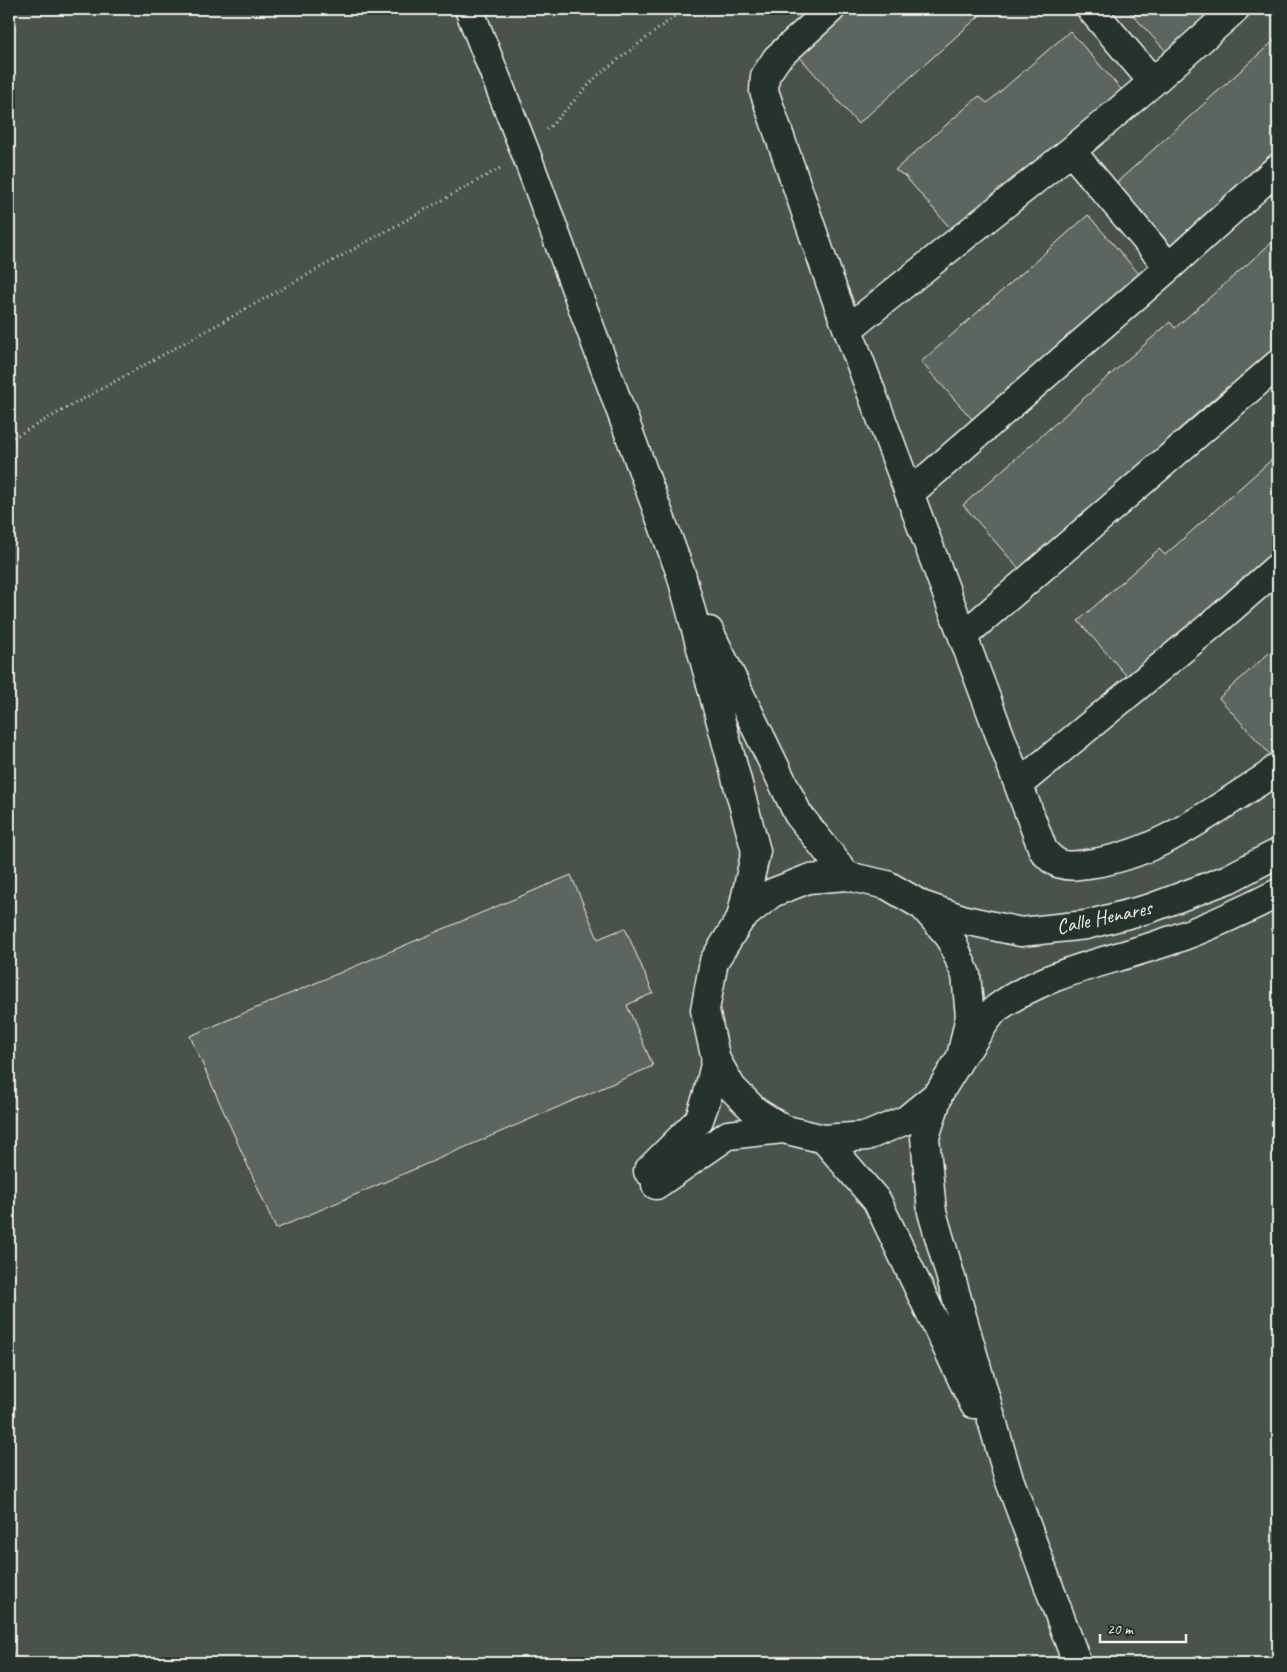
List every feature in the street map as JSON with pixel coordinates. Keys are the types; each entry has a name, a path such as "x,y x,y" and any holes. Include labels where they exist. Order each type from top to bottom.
{"street":[{"path":"469,9 526,154 681,574 756,851 741,918"},
{"path":"831,9 777,58 765,76 764,91 848,329 1043,850 1051,859 1062,865 1076,866 1100,863 1126,856 1164,841 1194,824 1268,776 1278,767"},
{"path":"1091,9 1153,82"},
{"path":"848,329 1071,152 1235,9"},
{"path":"1071,152 1169,267"},
{"path":"910,493 1169,267 1278,168"},
{"path":"963,636 1278,364"},
{"path":"1019,784 1220,618 1278,567"},
{"path":"681,574 798,814 847,876"},
{"name":"Calle Henares","path":"923,906 965,920 1021,932 1086,925 1151,908 1228,879 1278,853"},
{"path":"939,1093 906,1120 867,1136 824,1139 784,1128 755,1112 732,1088 716,1060 705,1010 714,961 741,918 772,893 808,879 847,876 887,885 923,906 950,937 966,975 970,1016 961,1057 939,1093 925,1137 932,1212 1008,1476 1077,1663"},
{"name":"Calle Henares","path":"961,1057 996,1009 1033,986 1096,963 1164,943 1242,912 1278,893"},
{"path":"716,1060 708,1094 699,1120 652,1178 728,1134 784,1128"},
{"path":"824,1139 877,1200 1008,1476"}],"path":[{"path":"9,440 526,154 597,76 684,9"}],"shaded area":[{"path":"9,9 1278,9 1278,1663 9,1663"}],"building":[{"path":"852,9 987,9 858,124 799,56"},
{"path":"1127,9 1232,9 1175,61"},
{"path":"1070,31 1128,97 957,236 905,176 895,170 979,96 987,103"},
{"path":"1278,37 1278,159 1176,251 1115,184"},
{"path":"1088,215 1146,282 980,428 921,362"},
{"path":"1278,237 1278,355 1236,393 1228,386 1020,570 963,505 1170,322 1175,328"},
{"path":"1278,454 1278,564 1134,684 1078,621 1159,549 1165,555"},
{"path":"1278,645 1278,755 1274,759 1219,698"},
{"path":"571,875 598,939 625,928 653,993 627,1005 653,1066 276,1229 190,1036"}],"waterway":[{"path":"9,1654 11,1663"}]}
